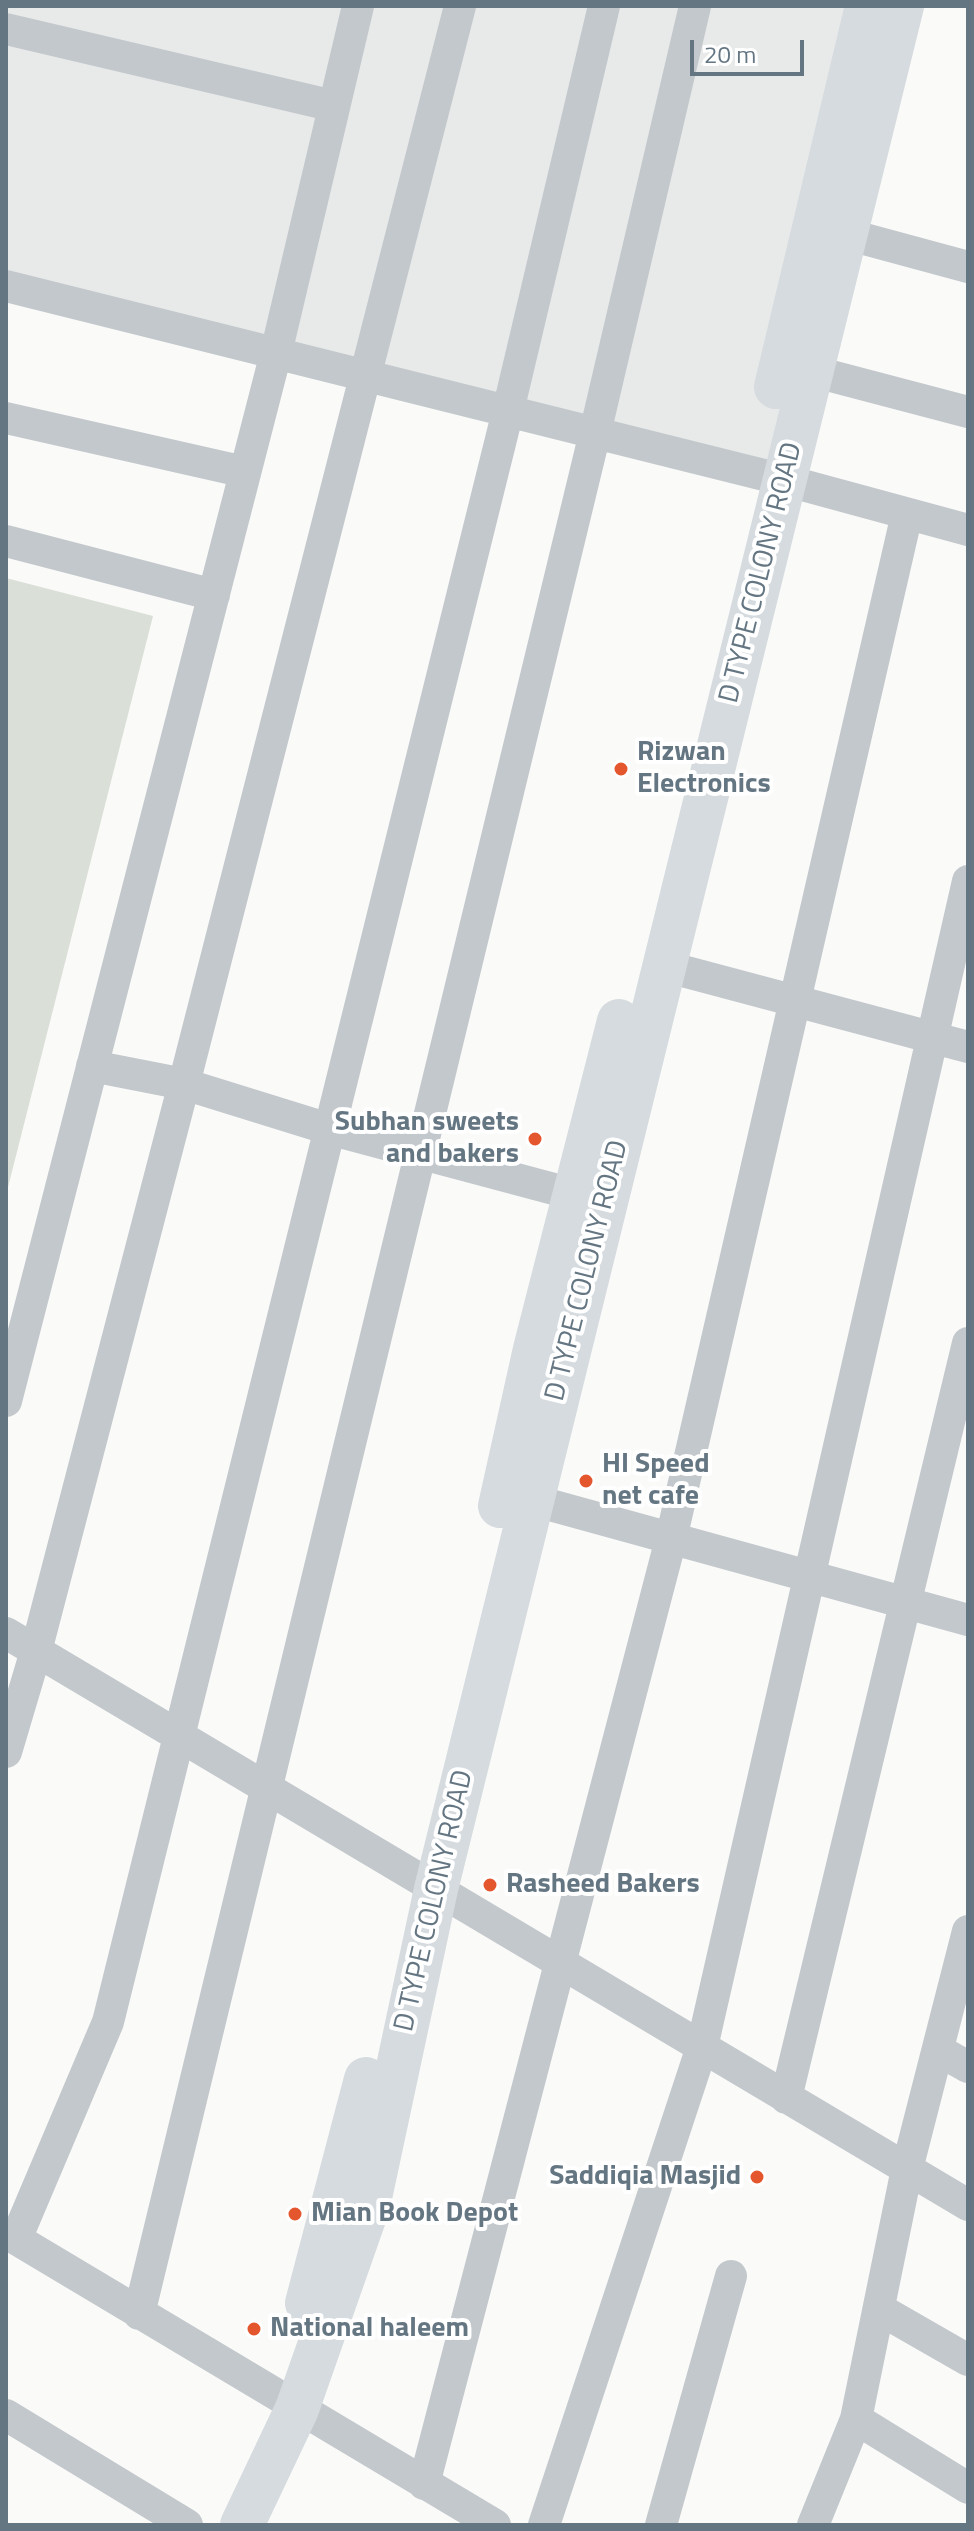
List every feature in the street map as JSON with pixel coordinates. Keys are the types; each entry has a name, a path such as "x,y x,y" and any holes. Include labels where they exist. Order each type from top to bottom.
{"main road":[{"name":"D TYPE COLONY ROAD","path":"242,2525 285,2403 368,2207 425,1883 535,1349 590,1199 664,966 770,477 867,6"},
{"name":"D TYPE COLONY ROAD","path":"425,1883 532,1500 590,1199 770,477 812,371 902,6"},
{"name":"D TYPE COLONY ROAD","path":"213,2525 285,2403"}],"street":[{"path":"6,1401 276,353 358,6"},
{"path":"6,1752 36,1651 184,1084 460,6"},
{"path":"495,2525 285,2403 11,2236 108,2022 508,411 604,6"},
{"path":"139,2314 595,433 695,6"},
{"path":"6,29 334,106"},
{"path":"846,234 968,267"},
{"path":"6,286 366,374 968,530"},
{"path":"812,371 968,412"},
{"path":"6,418 245,472"},
{"path":"424,2484 671,1539 907,514"},
{"path":"6,541 214,595"},
{"path":"544,2525 702,2047 968,881"},
{"path":"664,966 968,1047"},
{"path":"92,1066 184,1084 329,1129 590,1199"},
{"path":"786,2098 968,1343"},
{"path":"532,1500 968,1620"},
{"path":"6,1633 968,2205"},
{"path":"813,2525 856,2419 907,2169 968,1931"},
{"path":"938,2050 968,2067"},
{"path":"661,2525 731,2276"},
{"path":"879,2309 968,2360"},
{"path":"6,2415 187,2525"},
{"path":"856,2419 968,2488"}],"shaded area":[{"path":"6,6 901,6 784,480 6,286"},
{"path":"6,578 153,616 6,1195"}],"place":[{"name":"Rizwan Electronics","path":"621,769"},
{"name":"Subhan sweets and bakers","path":"535,1139"},
{"name":"HI Speed net cafe","path":"586,1481"},
{"name":"Rasheed Bakers","path":"490,1885"},
{"name":"Saddiqia Masjid","path":"757,2177"},
{"name":"Mian Book Depot","path":"295,2214"},
{"name":"National haleem","path":"254,2329"}]}
